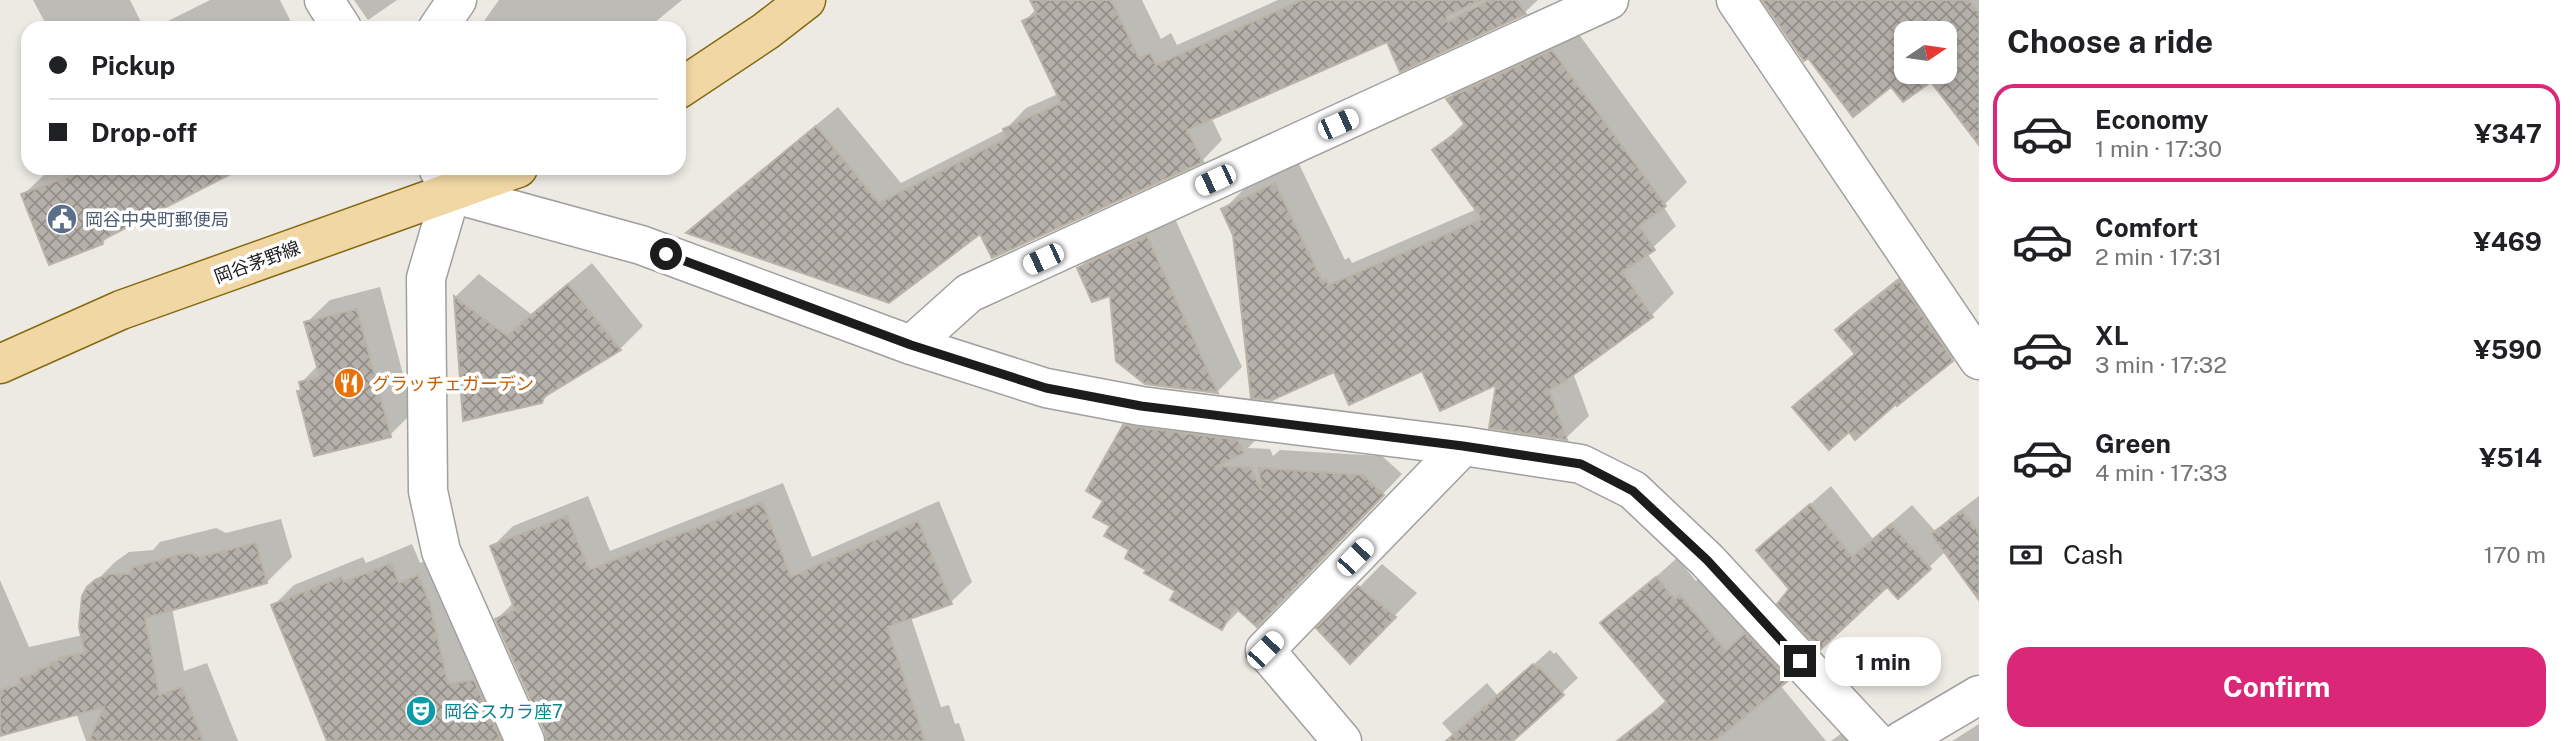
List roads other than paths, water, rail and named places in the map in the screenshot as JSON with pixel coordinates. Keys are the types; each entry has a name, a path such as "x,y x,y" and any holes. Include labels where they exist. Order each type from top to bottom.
{"main road":[{"path":"686,84 766,31 806,0"},
{"name":"岡谷茅野線","path":"0,364 121,310 444,180 475,175"}],"street":[{"path":"324,0 338,21"},
{"path":"443,21 457,0"},
{"path":"911,345 969,293 1609,0"},
{"path":"1736,0 1979,360"},
{"path":"525,741 441,551 428,491 426,278 444,180 641,245 911,345 1046,388 1141,406 1463,446 1581,464 1633,491 1707,560 1875,741"},
{"path":"1342,741 1265,650 1463,446"},
{"path":"1901,741 1979,695"}],"place":[{"name":"岡谷中央町郵便局","path":"62,219"},
{"name":"グラッチェガーデン","path":"349,383"},
{"name":"岡谷スカラ座7","path":"421,711"}]}
